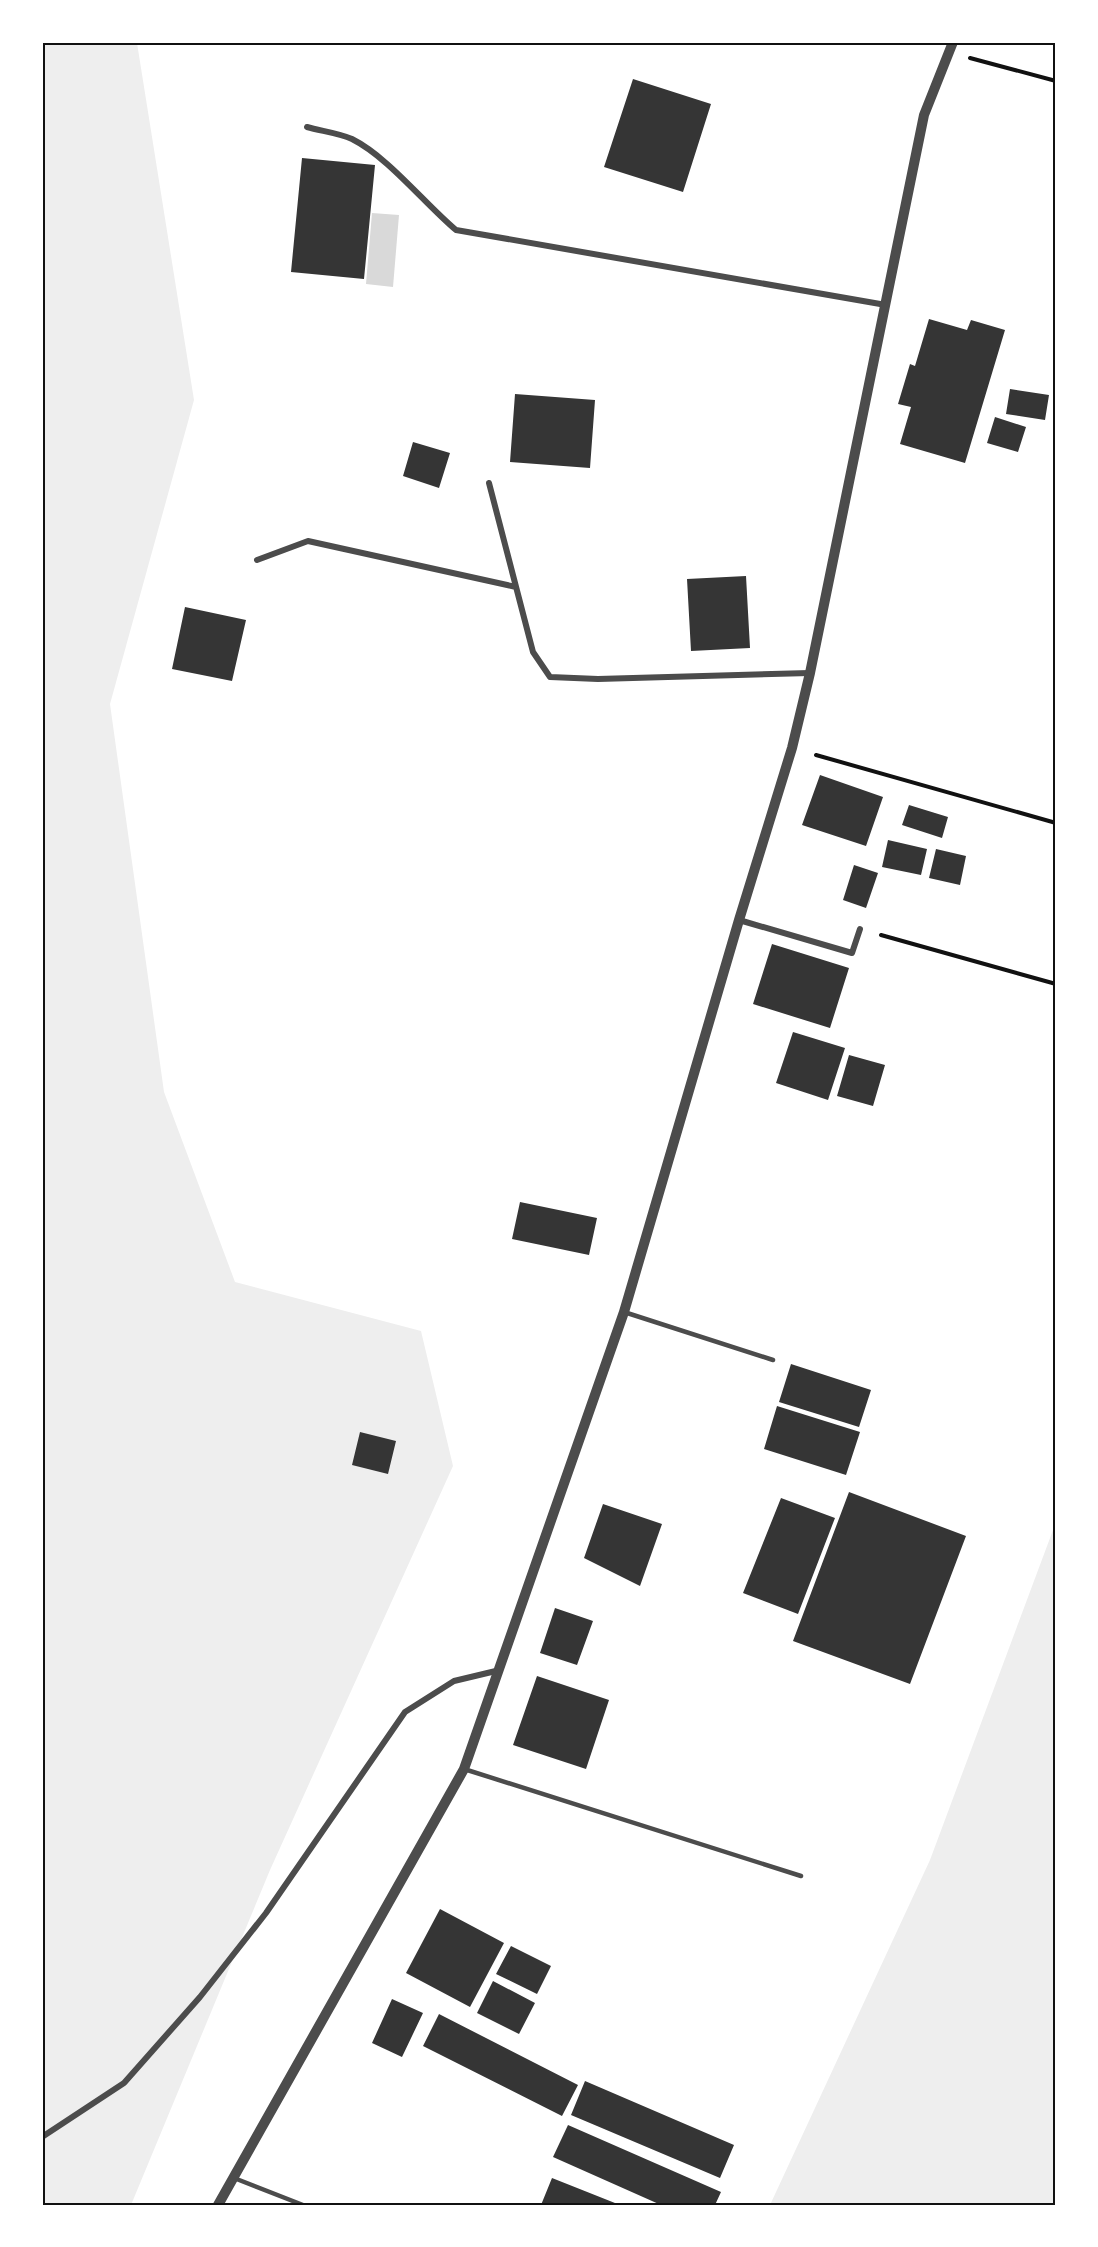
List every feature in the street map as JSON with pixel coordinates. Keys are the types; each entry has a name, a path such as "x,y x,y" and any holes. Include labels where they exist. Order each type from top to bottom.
{"street":[{"path":"218,2205 464,1769 624,1311 792,748 810,673 924,116 951,47"},
{"path":"307,128 351,139 387,164 456,230 886,305"},
{"path":"489,483 533,652 550,677 598,680 810,673"},
{"path":"257,560 308,541 516,587"},
{"path":"739,920 852,953 860,929"},
{"path":"42,2137 124,2083 200,1997 266,1913 405,1712 454,1681 500,1670"}],"lane":[{"path":"624,1311 773,1360"},
{"path":"464,1769 801,1876"},
{"path":"234,2178 303,2205"}],"path":[{"path":"951,47 1056,81"},
{"path":"792,748 1056,823"},
{"path":"860,929 1056,984"}],"shaded area":[{"path":"42,42 137,43 194,400 110,704 164,1092 235,1282 421,1331 453,1466 270,1870 131,2205 42,2205"},
{"path":"372,213 399,215 393,287 366,284"},
{"path":"1056,1522 1056,2205 770,2205 930,1860"}],"building":[{"path":"633,79 711,104 683,192 604,167"},
{"path":"302,158 375,165 364,279 291,272"},
{"path":"929,319 967,330 971,320 1005,330 965,463 900,444 911,407 898,404 910,364 915,366"},
{"path":"1010,389 1049,395 1045,420 1006,414"},
{"path":"515,394 595,400 590,468 510,462"},
{"path":"995,417 1026,427 1018,452 987,443"},
{"path":"413,442 450,453 439,488 403,476"},
{"path":"746,576 750,648 691,651 687,579"},
{"path":"185,607 246,620 232,681 172,669"},
{"path":"820,775 883,797 866,846 802,825"},
{"path":"909,805 948,817 942,838 902,825"},
{"path":"888,840 927,849 921,875 882,867"},
{"path":"936,849 966,856 960,885 929,878"},
{"path":"854,865 878,873 866,908 843,900"},
{"path":"772,944 849,968 830,1028 753,1004"},
{"path":"793,1032 845,1048 828,1100 776,1083"},
{"path":"849,1055 885,1065 873,1106 837,1096"},
{"path":"520,1202 597,1218 589,1255 512,1239"},
{"path":"791,1364 871,1390 859,1427 779,1402"},
{"path":"777,1406 860,1432 846,1475 764,1449"},
{"path":"360,1432 396,1441 388,1474 352,1465"},
{"path":"849,1492 966,1536 910,1684 793,1641"},
{"path":"781,1498 835,1518 798,1614 743,1593"},
{"path":"603,1504 662,1524 640,1586 584,1558"},
{"path":"555,1608 593,1621 577,1665 540,1653"},
{"path":"537,1676 609,1700 586,1769 513,1745"},
{"path":"440,1909 504,1943 470,2007 406,1973"},
{"path":"511,1946 551,1966 537,1994 496,1974"},
{"path":"493,1981 535,2003 519,2034 477,2013"},
{"path":"392,1999 423,2013 402,2057 372,2043"},
{"path":"439,2014 578,2085 562,2116 423,2046"},
{"path":"585,2081 734,2145 720,2178 571,2115"},
{"path":"568,2125 721,2192 715,2205 661,2205 553,2157"},
{"path":"552,2178 620,2205 541,2205"}]}
